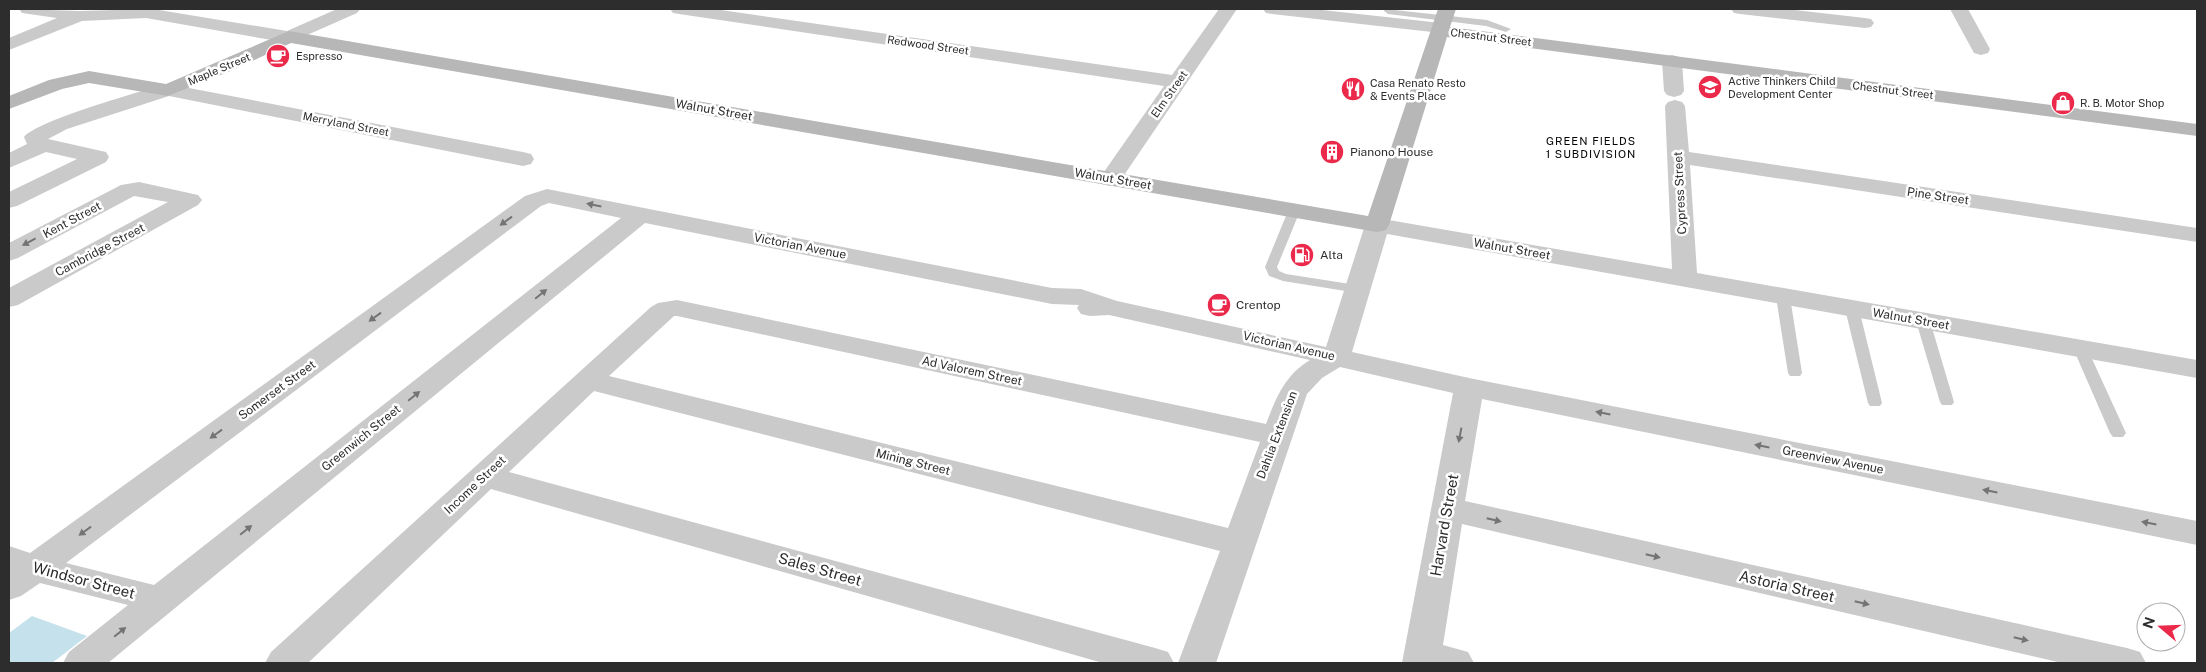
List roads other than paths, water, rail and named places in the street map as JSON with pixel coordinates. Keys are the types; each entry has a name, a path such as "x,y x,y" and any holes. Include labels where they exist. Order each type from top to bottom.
{"street":[{"name":"Maple Street","path":"168,90 217,70 351,9"},
{"name":"Redwood Street","path":"679,9 1178,82"},
{"name":"Elm Street","path":"1110,179 1228,9"},
{"name":"Chestnut Street","path":"1272,9 1376,22 1388,27 1442,24 1509,31 1672,61 2194,132"},
{"path":"1740,9 1840,15 1865,23"},
{"path":"1959,9 1981,48"},
{"name":"Walnut Street","path":"26,11 79,16 144,11 289,38 2197,368"},
{"path":"9,44 79,16"},
{"path":"1338,357 1377,225 1442,24"},
{"name":"Cypress Street","path":"1672,61 1685,280"},
{"path":"9,103 56,84 80,78 98,78 168,90"},
{"path":"9,202 98,158 44,145 36,141 34,137 46,130 168,90"},
{"name":"Merryland Street","path":"168,90 523,159"},
{"path":"9,161 44,145"},
{"name":"Pine Street","path":"1678,157 2197,235"},
{"name":"Cambridge Street","path":"9,299 190,200 135,188"},
{"name":"Kent Street","path":"9,253 135,188"},
{"name":"Victorian Avenue","path":"547,196 1052,296 1064,303 1090,308 1108,307 1469,387"},
{"name":"Somerset Street","path":"17,571 533,201 547,196"},
{"name":"Greenwich Street","path":"82,663 640,214"},
{"name":"Income Street","path":"284,663 660,312 667,309"},
{"name":"Ad Valorem Street","path":"667,309 686,310 1277,436"},
{"name":"Dahlia Extension","path":"1197,663 1292,394 1297,384 1312,370 1338,357"},
{"name":"Mining Street","path":"588,380 1238,543"},
{"name":"Harvard Street","path":"1432,660 1447,509 1469,387"},
{"name":"Greenview Avenue","path":"1469,387 2197,533"},
{"name":"Sales Street","path":"485,476 1155,663"},
{"name":"Astoria Street","path":"1447,509 2127,663"},
{"name":"Windsor Street","path":"17,571 160,600"}],"lane":[{"path":"1388,9 1388,11 1442,24"},
{"path":"1294,211 1271,267 1274,273 1283,277 1358,289"},
{"path":"1783,297 1795,373"},
{"path":"1852,309 1874,403"},
{"path":"1923,321 1947,402"},
{"path":"2080,348 2118,433"}],"water":[{"path":"32,616 87,636 52,663 9,663 9,633"}],"place":[{"name":"Espresso","path":"278,56"},
{"name":"Active Thinkers Child Development Center","path":"1710,87"},
{"name":"Casa Renato Resto & Events Place","path":"1353,89"},
{"name":"R. B. Motor Shop","path":"2063,103"},
{"name":"Pianono House","path":"1332,152"},
{"name":"Alta","path":"1302,255"},
{"name":"Crentop","path":"1219,305"}],"district":[{"name":"GREEN FIELDS 1 SUBDIVISION","path":"1591,147"}]}
